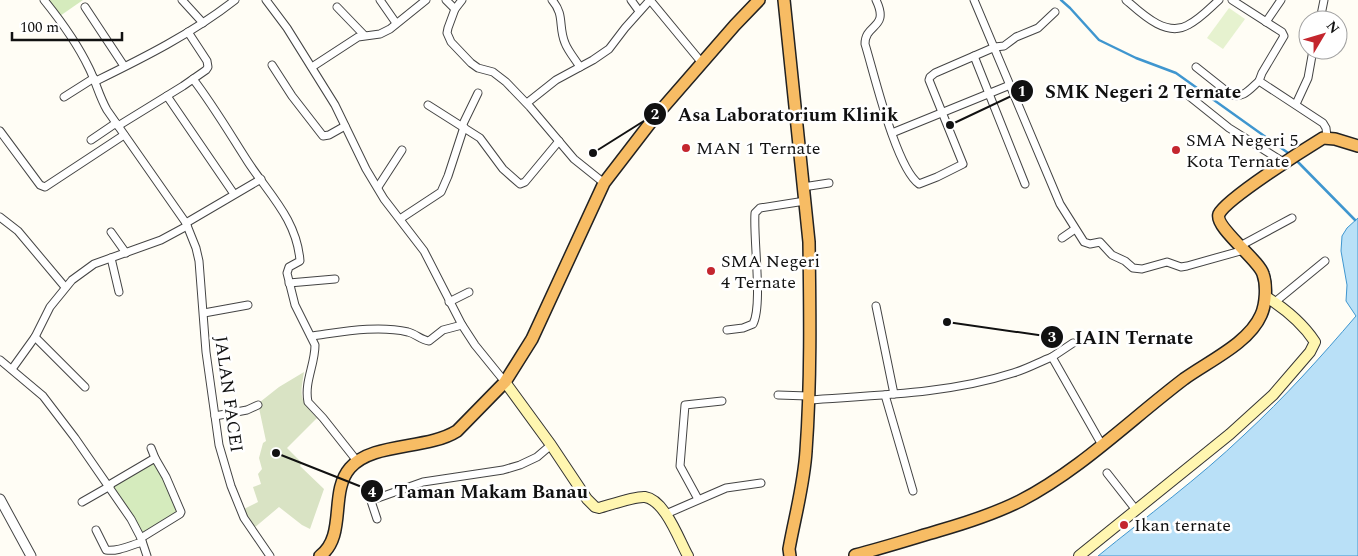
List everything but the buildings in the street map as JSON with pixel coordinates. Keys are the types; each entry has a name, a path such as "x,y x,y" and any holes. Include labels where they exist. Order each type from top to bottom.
{"highway":[{"path":"320,556 329,546 333,536 344,479 349,469 357,461 376,453 435,442 448,437 457,431 505,382 532,340 604,183 654,118 759,0"},
{"path":"784,0 809,242 806,453 802,488 789,549 790,556"},
{"path":"852,555 957,525 1008,507 1044,487 1080,462 1183,380 1241,340 1257,324 1262,313 1264,296 1263,273 1225,228 1219,219 1219,214 1247,189 1303,150 1326,137 1358,146"}],"main road":[{"path":"1079,556 1230,434 1273,395 1310,352 1315,342 1297,320 1275,302 1264,296"},
{"path":"505,382 551,445 587,499 595,507 599,508 636,498 644,497 651,499 666,514 688,556"}],"street":[{"name":"JALAN FACEI","path":"44,0 68,31 95,79 101,100 187,225 199,261 206,352 218,445 231,486 244,518 270,556"},
{"path":"182,0 203,23"},
{"path":"64,97 95,79 188,32 235,0"},
{"path":"266,0 287,28 335,105 366,169 424,251 462,325 475,345 505,382"},
{"path":"380,0 396,23"},
{"path":"312,67 358,37 380,34 426,0"},
{"path":"446,0 455,9"},
{"path":"462,0 455,9 447,33 451,42 478,68 497,74 527,104 574,160 604,183"},
{"path":"552,0 561,14 564,42 580,67"},
{"path":"631,0 639,11"},
{"path":"527,104 556,80 609,49 650,0 702,63"},
{"path":"876,0 881,14 879,21 868,32 865,44 892,133 909,173 913,180 919,184 963,164 930,77 995,47 1004,46 1016,37 1038,28 1055,12"},
{"path":"974,0 1060,204 1086,244 1100,242 1112,255 1138,270 1167,262 1181,267 1242,248 1292,218"},
{"path":"1126,0 1151,21 1168,27 1180,28 1187,26 1200,17 1219,0"},
{"path":"1196,66 1230,94 1236,97 1244,95 1259,81 1284,36 1282,32 1232,0"},
{"path":"1266,22 1280,0"},
{"path":"85,7 124,66"},
{"path":"337,7 364,35"},
{"path":"91,140 167,96 206,70 207,64 188,32"},
{"path":"974,56 1025,184"},
{"path":"1296,104 1308,78 1311,60"},
{"path":"272,65 292,96 323,136 329,135 345,126"},
{"path":"193,78 251,167 261,178 285,213 296,238 300,261 287,270 295,305 311,336 315,351 307,380 308,402 357,461"},
{"path":"1259,81 1325,125 1326,137"},
{"path":"892,133 1010,85"},
{"path":"1179,88 1229,128 1287,162"},
{"path":"400,219 441,192 448,176 463,127 478,93"},
{"path":"167,96 234,194"},
{"path":"428,105 480,138 503,168 520,184 525,182 559,141"},
{"path":"0,130 40,186 45,187 124,135"},
{"path":"378,187 402,150"},
{"path":"12,369 35,337 50,307 72,280 89,267 161,240 261,178"},
{"path":"803,187 829,183"},
{"path":"727,330 743,328 753,324 756,319 755,212 760,208 805,201"},
{"path":"0,217 18,231 66,287"},
{"path":"1062,238 1075,229"},
{"path":"111,232 126,253"},
{"path":"111,258 119,292"},
{"path":"1275,302 1325,261"},
{"path":"289,283 335,279"},
{"path":"450,302 469,292"},
{"path":"204,313 248,305"},
{"path":"876,306 894,394"},
{"path":"311,336 384,329 411,332 420,339 429,341 443,330 462,325"},
{"path":"35,337 85,387"},
{"path":"778,395 808,398 885,395 935,390 1015,373 1052,357 1073,343"},
{"path":"1052,357 1102,445"},
{"path":"0,360 43,396 131,519 146,556"},
{"path":"885,395 914,491"},
{"path":"698,499 680,466 685,406 722,401"},
{"path":"215,416 247,410 258,405"},
{"path":"377,519 368,502 422,482 504,470 537,457 551,445"},
{"path":"96,530 106,550 120,549 141,540 180,514 181,512 166,477 151,448"},
{"path":"82,502 155,458"},
{"path":"1107,473 1136,510"},
{"path":"666,514 726,488 761,482"},
{"path":"0,499 31,556"}],"green space":[{"path":"43,0 83,0 57,18"},
{"path":"1229,8 1245,19 1223,49 1207,38"},
{"path":"304,372 302,398 317,418 287,448 302,463 300,466 324,489 310,529 279,507 254,528 244,509 258,502 253,487 261,484 258,474 262,469 259,458 263,443 266,441 259,408 260,402 279,387"},
{"path":"155,459 179,511 142,533 112,484"}],"water":[{"path":"1358,218 1358,556 1098,556 1227,451 1302,377 1356,316 1346,301 1347,285 1341,251 1342,236 1347,228"}],"waterway":[{"path":"1061,0 1099,40 1136,58 1176,73 1291,155"},
{"path":"1295,159 1355,220"}],"place":[{"name":"SMK Negeri 2 Ternate","path":"950,125"},
{"name":"MAN 1 Ternate","path":"686,148"},
{"name":"SMA Negeri 5 Kota Ternate","path":"1176,150"},
{"name":"Asa Laboratorium Klinik","path":"593,153"},
{"name":"SMA Negeri 4 Ternate","path":"711,271"},
{"name":"IAIN Ternate","path":"947,322"},
{"name":"Taman Makam Banau","path":"276,453"},
{"name":"Ikan ternate","path":"1124,525"}]}
